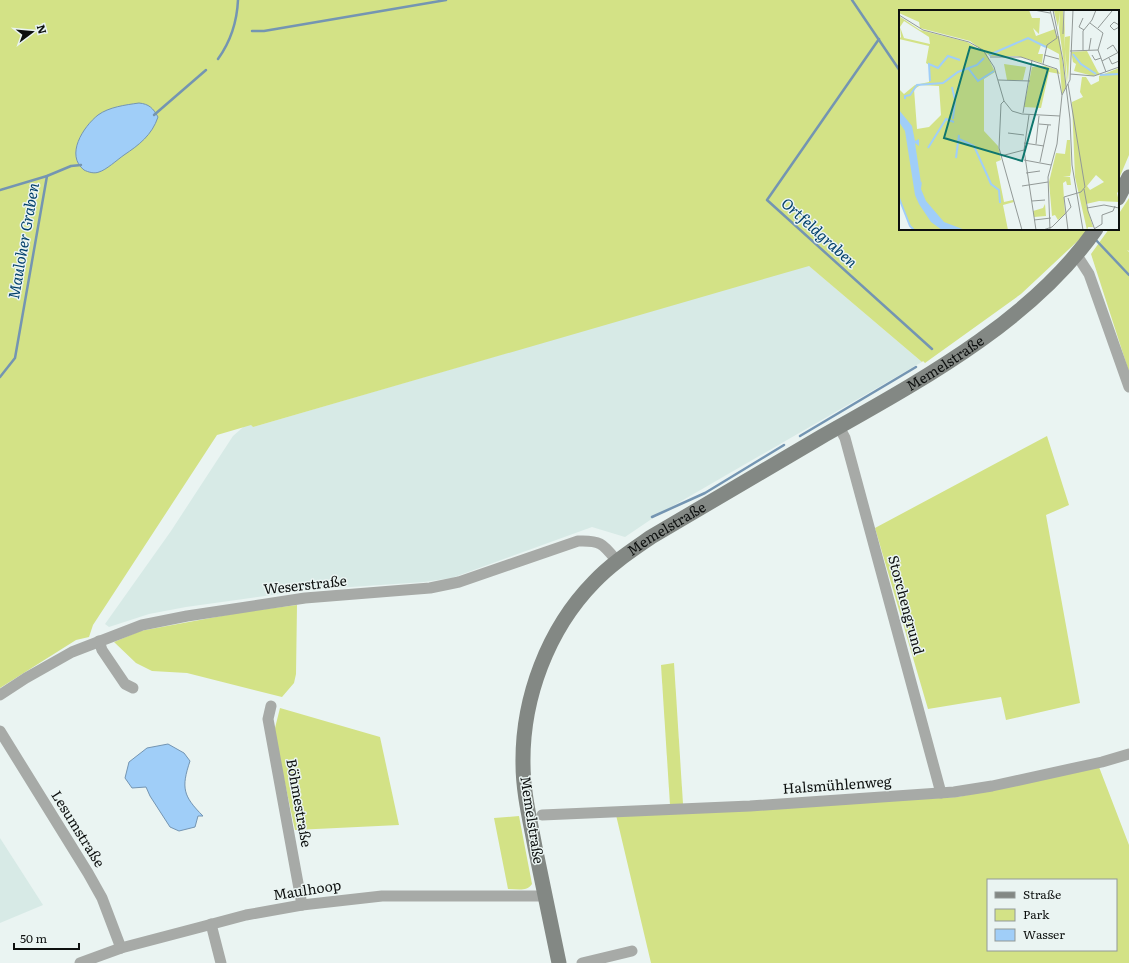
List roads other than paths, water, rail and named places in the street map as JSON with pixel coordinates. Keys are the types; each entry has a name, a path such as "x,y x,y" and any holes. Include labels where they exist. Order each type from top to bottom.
{"street":[{"path":"1119,196 1129,177"},
{"name":"Memelstraße","path":"559,963 525,791 523,764 524,737 528,712 541,665 557,633 574,606 594,582 617,561 651,537 923,378 984,338 1028,304 1076,256 1095,230"},
{"path":"1076,256 1089,274 1129,387"},
{"name":"Storchengrund","path":"839,427 845,438 941,793"},
{"name":"Weserstraße","path":"0,695 26,678 72,652 142,625 187,616 305,598 430,588 459,582 578,541 591,540 603,545 617,561"},
{"path":"99,641 102,650 125,684 134,688"},
{"name":"Böhmestraße","path":"271,706 268,719 302,905"},
{"name":"Lesumstraße","path":"0,731 84,866 102,898 121,948"},
{"name":"Halsmühlenweg","path":"542,815 750,806 941,793 992,786 1102,762 1129,754"},
{"name":"Maulhoop","path":"80,963 121,948 246,915 343,899 382,896 545,896"},
{"path":"211,924 221,963"},
{"path":"582,963 632,951"}],"water":[{"path":"139,103 150,107 158,117 149,134 135,147 105,169 95,173 84,170 76,157 76,149 78,141 92,120 107,110"},
{"path":"168,744 184,753 190,761 185,778 186,791 191,803 203,816 198,816 195,827 179,831 170,827 150,796 146,787 132,788 125,778 129,762 147,748"}],"waterway":[{"name":"Mauloher Graben","path":"218,59 230,38 236,16 238,0"},
{"path":"252,31 264,31 446,0"},
{"path":"852,0 899,70"},
{"name":"Ortfeldgraben","path":"879,39 767,200 932,349"},
{"name":"Mauloher Graben","path":"154,115 206,70"},
{"path":"0,190 47,176 71,166 81,165"},
{"name":"Mauloher Graben","path":"0,377 15,358 47,176"},
{"path":"1095,239 1129,275"},
{"name":"Ortfeldgraben","path":"800,436 916,367"},
{"name":"Ortfeldgraben","path":"652,517 705,493 784,445"}]}
